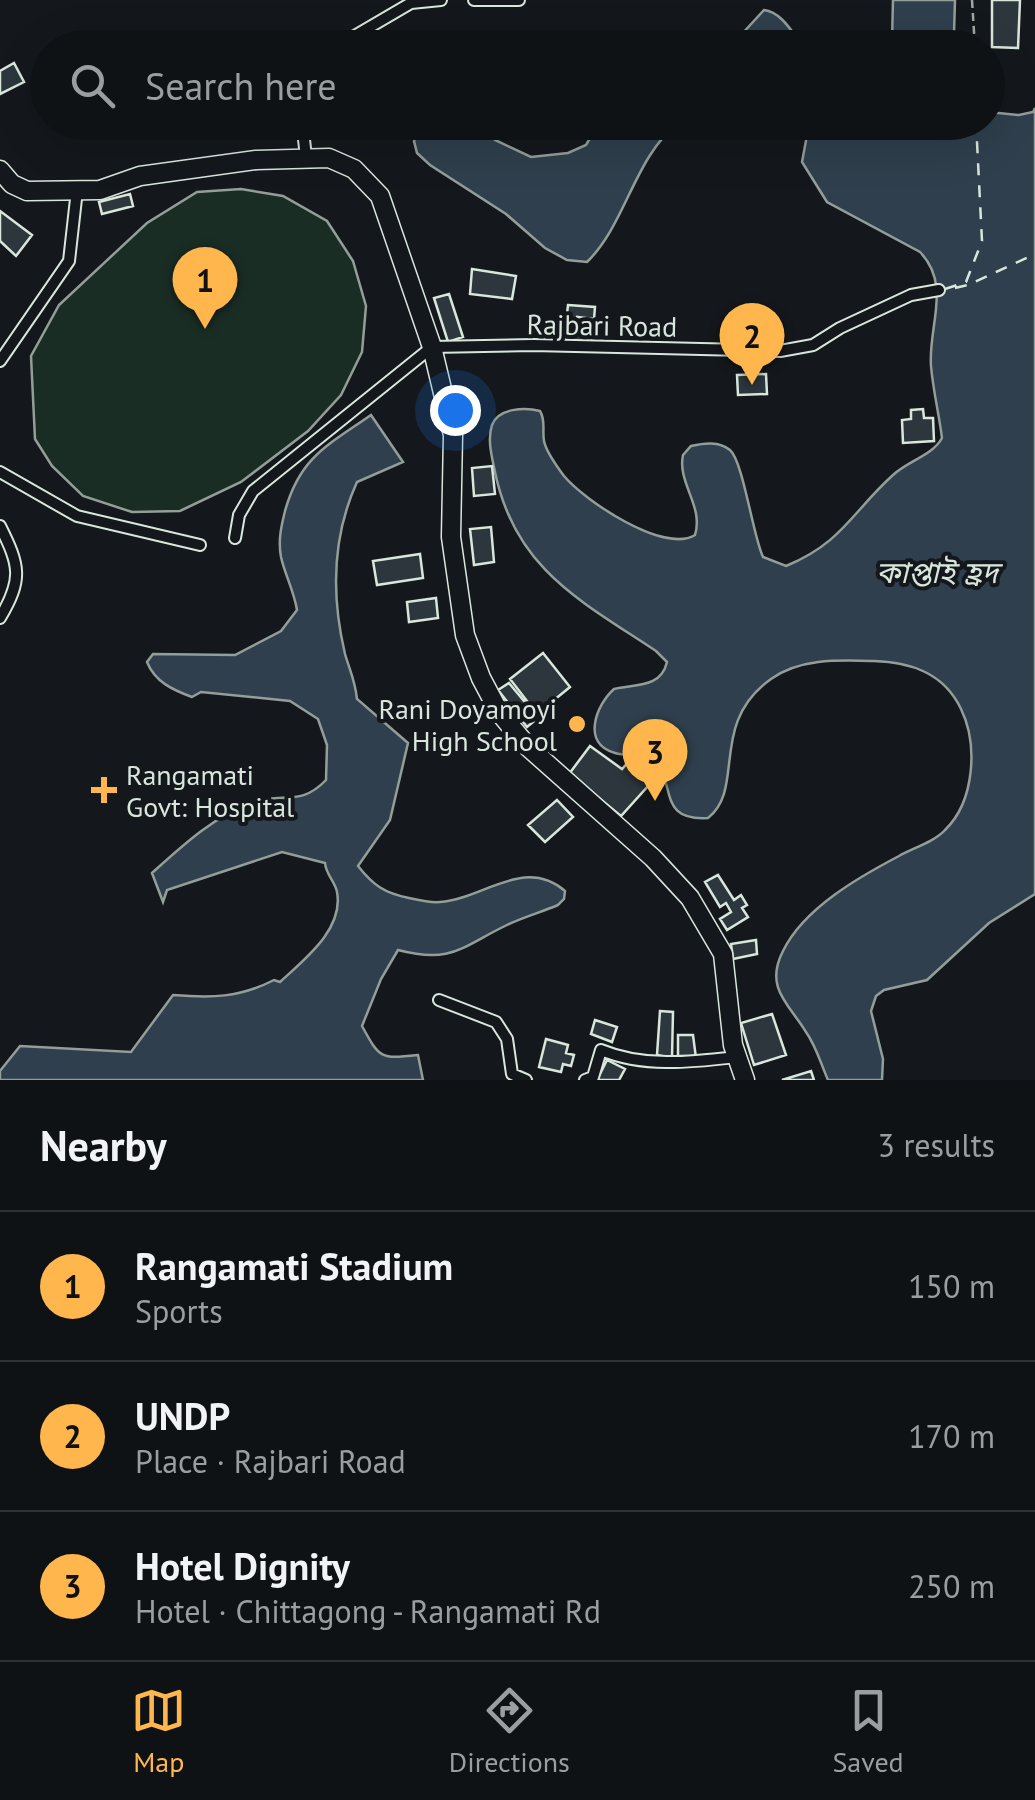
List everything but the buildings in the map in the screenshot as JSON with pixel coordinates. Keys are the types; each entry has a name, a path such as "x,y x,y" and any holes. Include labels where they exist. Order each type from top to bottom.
{"highway":[{"path":"0,170 12,184 27,191 100,190 140,176 256,160 329,158 354,170 380,196 432,347 453,435 452,537 462,615 480,678 528,747 653,858 690,898 723,954 726,1002 744,1080"}],"street":[{"path":"365,30 411,3 442,0"},
{"path":"474,0 519,0"},
{"path":"304,140 306,157"},
{"path":"0,183 27,191"},
{"path":"0,361 69,261 77,190"},
{"name":"Rajbari Road","path":"432,347 534,345 780,351 814,345 840,328 911,295 938,290"},
{"path":"235,538 240,515 253,490 432,347"},
{"path":"0,472 77,516 200,545"},
{"path":"0,526 14,555 16,590 0,618"},
{"path":"439,1000 496,1022 507,1039 512,1074 526,1080"},
{"path":"585,1080 594,1077 601,1050 616,1056 682,1064 737,1057"}],"path":[{"path":"972,0 973,30"}],"green space":[{"path":"241,189 283,196 327,221 353,261 366,306 362,352 341,395 308,431 241,482 180,511 132,512 83,496 52,466 35,439 31,356 59,305 147,223 197,192"}],"water":[{"path":"893,0 955,0 954,30 892,30"},
{"path":"764,10 782,19 791,30 746,30"},
{"name":"কাপ্তাই হ্রদ","path":"1035,108 1035,894 989,923 927,980 884,990 876,996 871,1011 883,1059 882,1080 828,1080 810,1037 777,986 778,964 792,935 818,908 867,874 935,838 955,818 971,772 970,739 961,709 936,678 913,667 874,661 834,661 794,667 771,679 740,715 719,805 708,818 681,813 674,807 665,780 653,762 604,748 595,733 597,714 614,689 653,681 667,662 577,598 535,558 505,505 491,454 492,425 506,412 540,411 547,450 574,486 626,522 664,537 681,539 695,535 697,524 683,455 691,446 721,445 735,457 763,557 786,566 805,557 834,537 893,475 933,449 942,438 931,366 937,292 930,265 920,252 827,202 802,162 806,140 1005,140 1005,114 1033,112"},
{"path":"495,140 531,157 568,153 589,140 661,140 611,229 587,262 567,260 545,248 506,214 430,165 417,153 414,141"},
{"path":"371,415 403,462 357,482 339,545 337,610 357,699 408,743 390,820 358,866 386,891 424,901 456,899 519,878 550,881 565,891 564,899 456,951 431,955 398,950 362,1026 382,1054 418,1055 423,1080 0,1080 0,1071 20,1046 131,1052 173,995 225,995 274,980 280,982 329,931 338,906 337,892 325,863 282,852 167,890 163,902 152,873 200,832 239,808 265,799 300,796 317,788 326,780 327,745 318,719 290,701 201,692 192,697 160,680 147,662 153,654 235,655 281,631 297,610 280,545 291,493 317,454"}],"ferry route":[{"path":"945,289 966,282 982,241 977,140"},
{"path":"955,288 1035,254"}],"place":[{"name":"Rangamati Stadium","path":"205,329"},
{"name":"UNDP","path":"752,385"},
{"name":"Rani Doyamoyi High School","path":"577,724"},
{"name":"Rangamati Govt: Hospital","path":"104,790"},
{"name":"Hotel Dignity","path":"655,801"}]}
